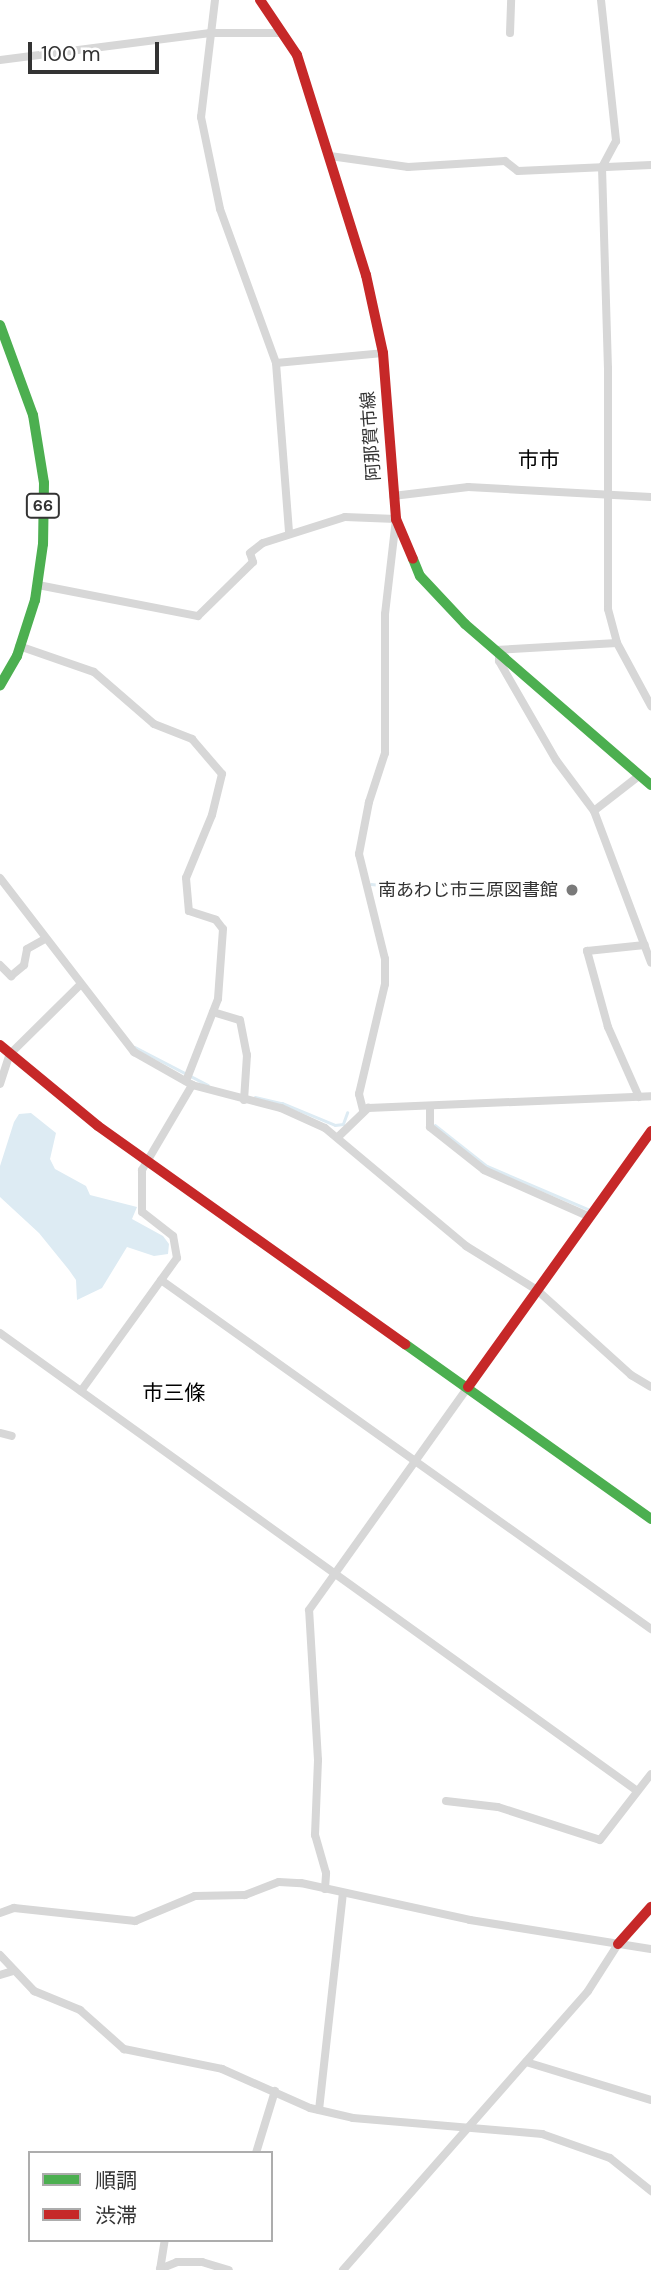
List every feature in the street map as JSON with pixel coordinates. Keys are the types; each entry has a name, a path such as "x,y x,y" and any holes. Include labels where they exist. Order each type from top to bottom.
{"main road":[{"name":"阿那賀市線","path":"260,0 297,55 366,275 383,353 396,519 420,576 497,652 651,785"},
{"name":"66","path":"0,325 33,415 44,483 38,585 19,646 0,685"},
{"path":"0,1045 147,1160 651,1519"},
{"path":"468,1387 651,1131"},
{"path":"618,1944 651,1907"}],"street":[{"path":"215,0 201,117 210,168 258,324 276,363 289,532"},
{"path":"510,33 511,0"},
{"path":"601,0 617,141 602,167 610,495 608,609 617,643 651,706"},
{"path":"0,60 210,33 282,33"},
{"path":"330,156 408,167 505,161 518,171 651,165"},
{"path":"276,363 383,353"},
{"path":"393,496 454,487 651,497"},
{"path":"38,585 198,616 253,562 250,553 289,532 345,517 396,519 385,614 385,753 369,802 359,854 385,959 385,984 359,1094 363,1110"},
{"path":"617,643 497,652 499,661 556,760 594,811 651,963"},
{"path":"19,646 94,672 154,724 192,739 222,775 212,815 186,878 184,896 189,911 216,920 223,929 218,999 189,1083 142,1170 142,1212 173,1236 177,1258 81,1391"},
{"path":"594,811 640,775"},
{"path":"0,878 134,1052 189,1083 307,1117 338,1137 466,1246 537,1290 631,1375 651,1387"},
{"path":"0,965 11,976 24,965 27,949 45,939"},
{"path":"639,1097 608,1027 587,951 645,945"},
{"path":"0,1084 10,1054 80,985"},
{"path":"213,1012 240,1020 247,1055 244,1100"},
{"path":"338,1137 363,1110 651,1096"},
{"path":"430,1106 430,1127 484,1170 590,1217"},
{"path":"162,1280 651,1629"},
{"path":"0,1333 636,1790"},
{"path":"325,1889 326,1874 315,1835 318,1760 309,1609 468,1387"},
{"path":"0,1433 12,1436"},
{"path":"446,1801 498,1807 600,1840 651,1774"},
{"path":"0,1913 14,1908 135,1921 195,1896 245,1895 279,1882 651,1949"},
{"path":"318,2110 343,1894"},
{"path":"343,2270 588,1991 618,1944"},
{"path":"0,1955 34,1991 80,2010 124,2049 222,2068 318,2110 353,2118 515,2129 582,2145 610,2158 651,2191"},
{"path":"0,1975 13,1971"},
{"path":"526,2062 651,2100"},
{"path":"257,2151 275,2091"},
{"path":"160,2270 165,2242"},
{"path":"160,2270 177,2262 202,2262 229,2270"}],"shaded area":[{"path":"31,1113 56,1133 50,1159 55,1169 86,1186 90,1195 137,1207 132,1219 163,1236 169,1244 168,1254 154,1256 127,1247 102,1288 77,1300 76,1280 69,1270 39,1233 0,1197 0,1166 14,1122 19,1114"}],"waterway":[{"path":"371,884 440,891"},
{"path":"135,1047 208,1085"},
{"path":"255,1097 282,1103 335,1125 343,1124 347,1113"},
{"path":"435,1125 487,1166 588,1209"}],"traffic: fast":[{"path":"0,325 33,415 44,483 43,544 35,600 17,656 0,685"},
{"path":"413,559 420,576 465,624 651,785"},
{"path":"405,1344 651,1519"}],"traffic: jam":[{"path":"260,0 297,55 366,275 383,353 396,519 413,559"},
{"path":"0,1045 98,1126 405,1344"},
{"path":"468,1387 651,1131"},
{"path":"618,1944 651,1907"}],"place":[{"name":"南あわじ市三原図書館","path":"572,890"}],"district":[{"name":"市市","path":"539,460"},
{"name":"市三條","path":"174,1393"}]}
